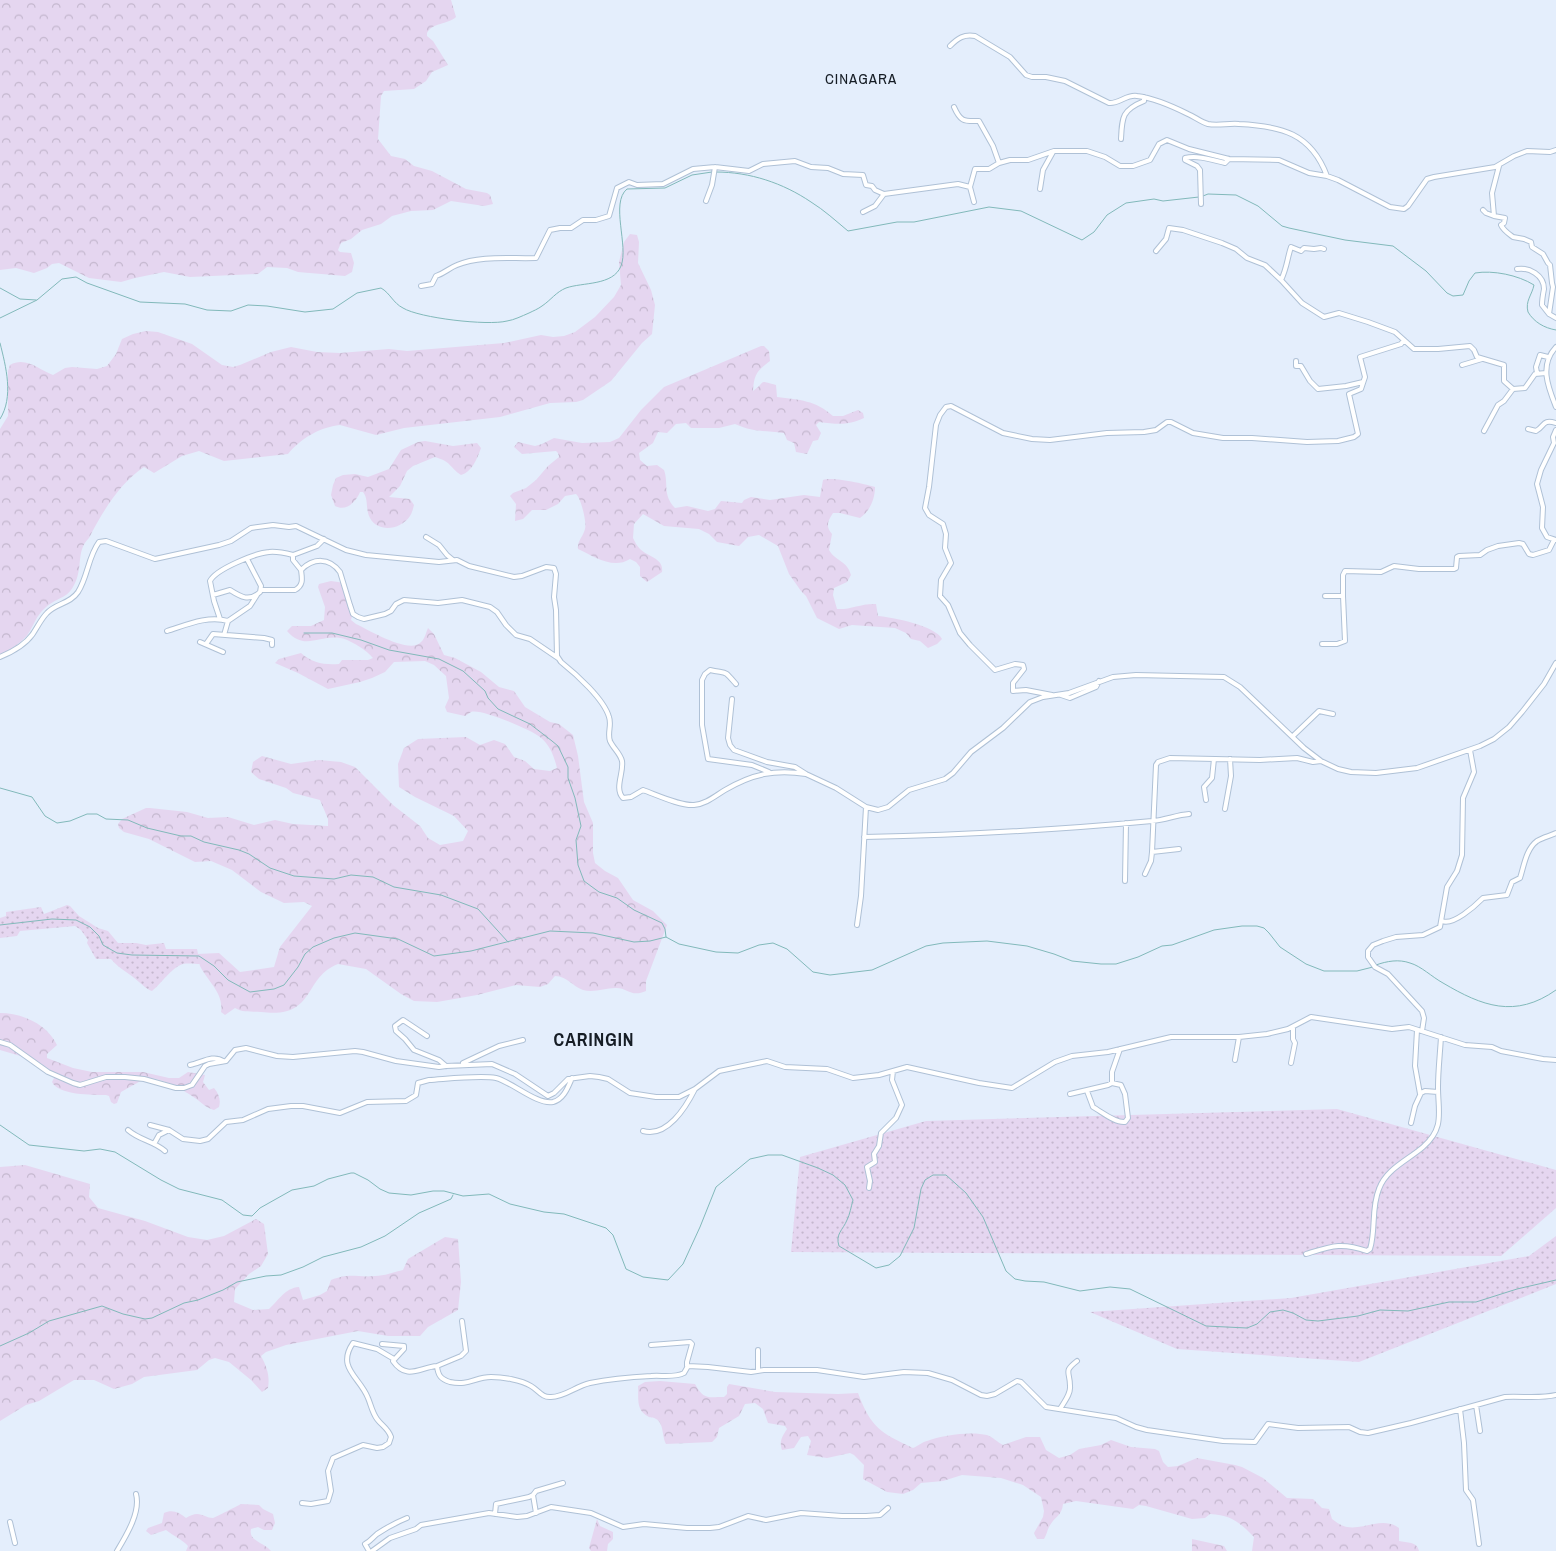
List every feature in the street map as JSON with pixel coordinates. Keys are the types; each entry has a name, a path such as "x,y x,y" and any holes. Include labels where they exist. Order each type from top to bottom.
{"street":[{"path":"950,46 959,38 969,35 975,36 1010,58 1021,71 1032,77 1046,77 1065,81 1108,103 1132,96 1144,97 1181,110 1207,124 1265,126 1290,132 1304,141 1315,152 1327,176"},
{"path":"1121,139 1125,113 1131,106 1144,101 1144,97"},
{"path":"954,108 964,121 979,121 1000,163"},
{"path":"974,202 970,187 975,169 989,169 1010,160 1028,160 1054,151 1087,151 1105,157 1120,166 1133,166 1150,160 1159,144 1167,140 1189,149 1230,159 1279,160 1310,173 1327,176 1390,207 1404,209 1428,179 1445,174 1499,166 1514,156 1527,151 1556,150"},
{"path":"1040,189 1043,170 1054,151"},
{"path":"1201,204 1200,169 1185,160 1185,158 1214,159 1224,162 1230,159"},
{"path":"421,286 432,284 436,276 446,273 456,265 484,259 536,258 550,230 571,228 583,220 596,220 609,216 617,188 629,182 637,185 663,184 693,169 715,168 749,171 763,164 795,161 811,167 828,168 844,174 863,175 866,185 872,186 875,190 884,194 958,184 970,187"},
{"path":"1494,216 1492,193 1499,166"},
{"path":"706,201 715,168"},
{"path":"863,212 875,206 884,194"},
{"path":"1482,210 1494,216 1505,218 1501,227 1513,237 1529,240 1532,247 1543,254 1550,265 1554,287 1549,314"},
{"path":"1156,251 1166,239 1169,228 1183,230 1229,246 1248,258 1268,267 1302,303 1322,316 1343,313 1393,331 1414,349 1438,350 1470,346 1476,356 1504,365 1504,381 1514,389 1525,388 1533,375 1546,372"},
{"path":"1281,280 1288,263 1287,258 1291,247 1301,251 1304,248 1321,248 1324,250"},
{"path":"1517,269 1526,269 1540,277 1544,290 1542,305 1556,319"},
{"path":"1054,696 1026,690 1013,691 1013,683 1024,669 1024,665 1015,664 994,670 960,633 948,605 940,596 941,580 951,563 945,548 946,534 943,524 929,515 925,508 936,425 946,407 951,406 1003,433 1032,439 1050,440 1107,433 1144,432 1156,430 1167,422 1171,422 1193,433 1223,438 1307,442 1338,440 1354,437 1358,434 1349,394 1361,389 1365,378 1360,358 1401,344 1404,340"},
{"path":"1556,347 1548,357 1546,372 1556,407"},
{"path":"1536,373 1540,354 1548,357"},
{"path":"1462,365 1483,359"},
{"path":"1296,361 1296,366 1302,367 1310,381 1318,389 1363,382"},
{"path":"1484,431 1498,405 1514,389"},
{"path":"1528,429 1536,431 1543,423 1556,422"},
{"path":"1322,644 1337,644 1345,641 1342,596 1343,575 1345,571 1381,572 1394,566 1418,569 1454,569 1456,568 1457,557 1459,556 1480,555 1498,546 1519,543 1523,544 1529,554 1533,556 1549,550 1555,540 1547,537 1542,528 1543,507 1537,487 1540,470 1554,443 1553,437 1556,430"},
{"path":"0,657 26,641 47,613 69,601 78,593 98,542 106,541 154,560 220,545 231,541 246,530 264,526 296,526 346,550 366,555 439,562 453,560"},
{"path":"426,537 439,545 453,560 514,577 546,567 554,568 556,574 554,596 558,658"},
{"path":"220,619 213,595 211,578 261,554 274,551 293,555 318,546 324,539"},
{"path":"261,590 295,590 302,583 300,570 293,560 293,555"},
{"path":"224,635 228,621 250,606 261,590 261,586 248,559"},
{"path":"300,570 315,560 324,560 337,568 342,577 353,614 364,619 385,614 391,611 396,604 404,600 438,603 462,600 490,607 497,612 506,625 516,634 530,639 558,658 600,700 610,721 609,740 622,762 620,795 623,798 629,798 643,790 686,804 696,805 711,800 724,790 743,781 768,772 806,774"},
{"path":"213,595 230,590 242,598 248,599 257,596"},
{"path":"1325,596 1342,596"},
{"path":"166,631 200,621 220,619 228,621"},
{"path":"206,644 213,634 270,639 272,640 272,645"},
{"path":"200,642 223,652"},
{"path":"732,699 728,738 732,748 767,762 795,767 830,784 866,807 875,810 885,809 909,790 945,779 953,773 971,752 1003,728 1030,702 1044,697 1061,695 1113,677 1136,675 1224,677 1240,687 1304,748 1321,761 1338,769 1351,772 1391,772 1417,768 1490,742 1509,727 1544,684 1556,663"},
{"path":"736,684 730,675 725,672 710,670 702,680 702,725 708,759 752,765 768,772"},
{"path":"1293,736 1319,711 1332,714"},
{"path":"1411,1123 1420,1094 1415,1066 1420,1030 1424,1018 1422,1011 1388,974 1374,966 1368,954 1369,948 1373,945 1396,937 1424,935 1440,927 1447,887 1457,871 1462,855 1463,798 1474,772 1470,750"},
{"path":"1144,874 1150,862 1152,852 1156,765 1158,762 1170,758 1260,760 1297,758 1313,762 1321,761"},
{"path":"1206,800 1204,787 1212,778 1214,759"},
{"path":"1225,809 1231,776 1230,759"},
{"path":"857,925 861,896 866,807"},
{"path":"864,837 977,833 1126,823 1170,819 1176,815 1189,814"},
{"path":"1125,881 1126,823"},
{"path":"1442,921 1448,923 1458,918 1476,906 1485,897 1507,895 1512,882 1520,878 1528,853 1533,845 1542,838 1556,833"},
{"path":"1152,852 1179,849"},
{"path":"0,1042 10,1045 48,1072 80,1085 106,1077 125,1077 144,1079 176,1088 184,1088 192,1085 205,1066 230,1058 235,1050 246,1048 285,1057 363,1052 396,1061 439,1067 492,1064 506,1069 548,1096 554,1093 565,1080 590,1076 608,1079 630,1093 656,1097 678,1097 695,1089 719,1071 761,1062 772,1062 785,1067 827,1069 852,1078 874,1076 907,1067 1012,1088 1063,1059 1080,1054 1120,1049 1171,1037 1239,1037 1267,1034 1293,1028 1311,1017 1388,1028 1406,1027 1465,1045 1492,1047 1543,1060 1556,1060"},
{"path":"428,1036 403,1020 395,1026 396,1031 414,1050 439,1060 446,1066"},
{"path":"1292,1063 1295,1043 1293,1028"},
{"path":"1235,1060 1239,1037"},
{"path":"1306,1254 1343,1245 1356,1246 1368,1251 1370,1249 1374,1204 1378,1189 1388,1174 1424,1146 1436,1130 1440,1115 1438,1092 1440,1037"},
{"path":"461,1065 499,1046 523,1040"},
{"path":"1112,1083 1112,1072 1120,1049"},
{"path":"190,1065 210,1058 218,1058 223,1061"},
{"path":"869,1188 870,1180 867,1167 875,1162 874,1154 879,1146 880,1133 893,1123 902,1105 892,1080 894,1070"},
{"path":"150,1125 169,1130 183,1139 204,1141 226,1122 242,1120 268,1109 297,1106 340,1112 367,1102 406,1101 416,1095 418,1083 429,1080 496,1078 547,1102 553,1102 561,1098 565,1093 572,1078"},
{"path":"1070,1094 1112,1083 1121,1085 1125,1094 1128,1118 1125,1122 1116,1122 1104,1112 1093,1107 1087,1091"},
{"path":"644,1131 656,1132 666,1126 687,1104 695,1089"},
{"path":"1420,1094 1425,1091 1438,1092"},
{"path":"128,1130 140,1139 154,1144 165,1151"},
{"path":"154,1144 159,1135 169,1130"},
{"path":"302,1502 311,1504 328,1501 331,1491 328,1471 333,1458 360,1446 383,1447 389,1442 391,1437 386,1427 377,1419 364,1389 348,1367 346,1361 353,1343 371,1347 394,1359 395,1364 412,1373 426,1367 437,1366 461,1356 466,1351 462,1321"},
{"path":"437,1366 439,1375 445,1381 466,1383 488,1377 503,1378 530,1385 549,1398 559,1396 589,1383 641,1376 678,1376 684,1373 692,1344 690,1342 651,1345"},
{"path":"382,1344 400,1344 404,1346 404,1349 394,1359"},
{"path":"758,1350 758,1371"},
{"path":"1060,1409 1070,1390 1067,1372 1077,1361"},
{"path":"687,1366 751,1372 817,1370 864,1377 904,1372 928,1372 952,1380 981,1395 987,1396 999,1392 1017,1381 1029,1390 1042,1404 1050,1408 1116,1418 1136,1427 1151,1430 1223,1441 1252,1442 1256,1441 1268,1424 1298,1428 1350,1427 1360,1432 1368,1433 1401,1426 1505,1397 1533,1398 1556,1395"},
{"path":"1476,1405 1480,1431"},
{"path":"1460,1409 1466,1490 1473,1500 1479,1544"},
{"path":"495,1514 496,1504 533,1495 536,1491 563,1483"},
{"path":"117,1551 132,1525 137,1503 136,1494"},
{"path":"533,1495 536,1513"},
{"path":"407,1518 381,1531 370,1542 365,1544 371,1551 390,1538 416,1529 421,1525 476,1515 495,1514 521,1517 551,1507 591,1514 614,1525 623,1527 644,1524 687,1528 719,1527 748,1516 766,1520 801,1513 842,1516 880,1515 888,1508"},
{"path":"10,1522 16,1543"}],"green space":[{"path":"0,0 451,0 456,17 436,25 427,33 427,36 433,41 448,65 432,72 426,81 414,89 384,91 381,96 378,139 391,156 405,159 414,166 432,171 466,189 487,193 490,195 493,204 484,206 451,201 433,210 411,211 392,216 381,224 362,230 351,239 341,243 338,250 351,253 354,263 352,272 345,276 267,267 258,274 190,277 164,272 121,282 89,278 59,263 52,264 34,273 16,268 0,270"},
{"path":"630,234 637,235 639,242 638,263 651,290 655,305 652,334 642,343 611,381 583,400 550,403 500,417 404,428 376,435 340,425 333,426 325,428 298,443 288,454 224,461 199,451 182,456 154,473 144,467 119,490 85,543 81,552 77,578 71,591 45,608 37,617 26,637 0,655 0,429 8,416 8,371 10,365 22,362 27,363 53,375 65,368 72,367 97,369 107,366 116,354 122,339 146,331 158,332 192,344 222,365 233,367 271,352 291,347 317,352 340,353 389,349 407,351 504,343 541,335 564,336 575,332 595,317 614,297 621,285 619,262 624,242"},
{"path":"764,346 769,351 770,361 757,373 753,391 763,382 766,382 776,385 777,397 813,404 833,416 843,416 858,410 863,413 864,418 858,421 837,424 819,422 816,425 821,433 818,440 813,441 807,454 796,452 794,443 787,440 784,433 754,430 735,424 719,428 691,428 686,423 676,424 667,433 658,432 653,443 639,453 640,460 647,466 657,465 664,470 668,498 675,508 687,506 708,511 715,509 721,501 742,503 751,497 770,500 804,495 820,497 823,480 827,479 849,481 875,487 871,504 867,512 860,518 833,513 829,521 828,528 832,534 829,550 847,566 851,575 847,582 834,588 833,595 837,609 876,604 878,616 903,620 923,626 938,634 942,639 937,644 928,648 920,641 911,639 906,633 895,628 852,625 839,629 817,618 806,596 789,574 778,546 759,535 748,537 739,546 717,542 709,534 699,529 664,526 643,514 634,524 633,538 643,552 658,561 662,567 662,572 647,582 640,576 640,567 630,559 624,562 610,563 578,549 585,526 582,505 576,494 565,496 558,504 546,510 532,510 523,519 515,521 516,504 510,496 526,488 559,457 556,451 522,454 514,447 518,442 535,446 554,438 582,443 610,442 619,438 641,410 664,387"},
{"path":"425,441 453,446 477,443 481,448 471,468 461,475 448,463 435,457 413,466 407,471 400,486 389,497 410,499 414,505 411,515 406,521 395,527 384,528 374,523 370,518 363,492 360,492 356,499 347,507 339,508 335,506 331,495 336,478 355,474 368,477 389,469 401,450 418,442"},
{"path":"331,581 345,583 354,608 351,620 356,624 379,636 408,646 421,642 428,628 434,634 444,655 455,658 481,672 499,687 514,691 525,707 550,722 559,724 573,735 578,756 584,802 593,823 595,863 618,878 633,900 653,911 667,925 646,981 646,991 633,993 615,988 587,991 559,976 555,976 548,984 540,987 516,985 477,995 437,1002 414,1001 366,969 338,964 327,970 300,1004 292,1009 279,1013 244,1011 235,1008 225,1015 221,1012 218,993 203,972 197,954 219,953 240,972 274,967 280,947 312,906 304,902 284,903 261,892 232,870 211,861 195,862 149,839 124,832 119,828 118,824 122,819 150,808 187,812 208,818 228,817 254,825 275,820 293,824 328,826 328,819 320,800 293,793 286,788 259,779 251,772 253,762 262,756 291,764 319,760 341,762 355,767 393,805 420,826 428,838 440,845 463,841 468,831 454,816 399,787 398,764 404,748 418,739 466,737 480,745 494,740 505,744 514,757 525,761 534,769 550,771 557,768 549,747 540,737 527,730 506,720 484,713 471,712 465,716 447,712 445,707 449,698 446,676 434,665 425,661 394,662 385,672 372,678 328,689 275,663 279,659 301,653 318,663 328,664 339,664 342,660 368,660 373,658 358,646 344,639 332,638 306,641 293,637 287,631 292,626 311,626 324,620 325,607 318,587 319,584"},
{"path":"67,905 79,916 98,928 108,931 118,943 146,945 164,943 166,949 197,949 200,964 179,966 152,991 111,959 96,959 87,943 88,940 81,930 75,926 20,931 17,936 0,938 0,918 6,916 6,912 41,907 44,914"},
{"path":"0,1013 17,1015 33,1021 47,1031 57,1045 47,1054 47,1058 73,1068 92,1072 143,1072 169,1078 179,1078 188,1072 205,1075 203,1082 209,1090 214,1088 216,1090 220,1099 219,1107 214,1110 211,1109 178,1088 163,1081 150,1078 142,1080 121,1092 117,1103 114,1104 109,1096 106,1095 92,1095 61,1090 52,1082 54,1073 34,1060 0,1050"},
{"path":"1337,1109 1556,1170 1556,1208 1501,1256 791,1252 800,1157 926,1121"},
{"path":"25,1165 90,1184 89,1197 98,1208 145,1221 188,1237 207,1240 224,1236 256,1219 264,1224 268,1254 261,1266 249,1274 235,1289 234,1302 253,1310 269,1309 286,1292 294,1288 299,1287 303,1300 327,1291 331,1280 349,1276 378,1276 403,1270 408,1259 445,1237 458,1239 461,1282 458,1310 428,1327 420,1336 388,1336 358,1331 286,1345 266,1352 261,1356 268,1372 269,1384 268,1388 262,1392 229,1362 215,1358 209,1360 197,1370 144,1377 132,1384 114,1389 94,1380 74,1380 0,1421 0,1167"},
{"path":"1556,1236 1556,1284 1359,1362 1177,1349 1090,1312 1291,1298 1529,1256"},
{"path":"660,1381 695,1384 701,1393 710,1397 724,1397 727,1394 729,1384 775,1392 858,1393 868,1414 878,1428 913,1448 923,1442 957,1434 973,1433 987,1435 1003,1445 1026,1437 1040,1437 1046,1450 1059,1458 1070,1455 1079,1449 1101,1445 1111,1440 1131,1447 1155,1449 1159,1451 1163,1462 1168,1467 1178,1466 1197,1458 1235,1465 1263,1478 1287,1498 1313,1499 1322,1508 1329,1509 1332,1519 1343,1526 1353,1527 1380,1523 1393,1525 1399,1528 1399,1541 1414,1544 1419,1551 1252,1551 1254,1537 1240,1524 1224,1516 1210,1514 1205,1518 1192,1519 1146,1506 1139,1505 1133,1509 1076,1501 1063,1504 1061,1511 1048,1528 1044,1539 1037,1539 1034,1533 1043,1517 1044,1511 1041,1497 1023,1485 1001,1478 962,1475 943,1481 921,1483 913,1490 903,1494 887,1492 863,1479 864,1465 850,1453 827,1458 807,1455 811,1441 808,1436 801,1437 794,1448 782,1450 782,1439 787,1429 785,1426 768,1423 763,1409 755,1403 745,1404 739,1416 719,1428 717,1437 712,1442 666,1444 659,1421 649,1417 642,1411 638,1399 638,1386 645,1382"},
{"path":"241,1504 259,1505 273,1514 275,1523 272,1530 264,1530 258,1527 251,1529 254,1539 271,1551 186,1551 188,1546 166,1530 151,1535 146,1531 148,1528 162,1523 164,1513 170,1511 181,1514 186,1518 197,1514 213,1518"},
{"path":"597,1519 600,1526 613,1532 613,1539 608,1544 607,1551 591,1551 589,1548"},
{"path":"1192,1539 1224,1546 1227,1551 1192,1551"}],"waterway":[{"path":"0,318 37,300 62,279 76,277 87,283 140,302 185,304 207,310 231,311 248,305 305,312 333,309 357,293 381,288 400,306 411,312 423,315 470,322 510,320 539,308 566,288 605,280 617,272 623,258 620,204 622,196 627,189 665,188 692,175 712,172"},
{"path":"716,172 754,176 778,184 816,205 848,231 897,222 914,222 989,207 1021,211 1082,240 1094,232 1107,215 1126,203 1154,199 1163,201 1199,197"},
{"path":"1203,196 1208,194 1236,195 1258,206 1282,226 1345,240 1393,246 1426,271 1447,293 1453,296 1463,295 1475,273 1497,273 1521,278 1534,285 1527,305 1530,316 1547,328 1556,330"},
{"path":"0,288 20,299 36,300"},
{"path":"0,343 8,392 7,401 0,419"},
{"path":"304,633 332,633 361,640 389,650 439,659 463,671 485,691 488,698 498,709 530,724 558,746 568,767 568,778 575,798 581,826 576,840 578,865 584,881 599,892 617,898 634,910 662,923 666,937"},
{"path":"0,788 32,797 45,816 57,823 70,821 87,814 97,814 106,819 128,820 147,828 181,836 191,836 204,842 239,850 249,854 270,868 294,876 334,879 351,875 373,877 394,887 441,895 478,909 508,942"},
{"path":"0,925 52,919 76,920 90,927 99,936 103,945 117,953 199,956 214,966 228,980 250,992 274,989 284,985 305,954 313,947 334,938 355,933 398,939 434,956 471,951 550,931 593,933 634,942 666,937 679,944 716,952 738,953 759,945 773,943 787,949 813,972 830,975 872,970 926,946 943,943 987,941 1027,946 1072,961 1116,964 1162,946 1172,945 1214,930 1257,926 1264,928 1280,947 1306,964 1324,971 1357,971 1373,967"},
{"path":"1376,965 1393,961 1410,963 1471,998 1499,1006 1513,1007 1527,1004 1541,999 1556,990"},
{"path":"0,1125 29,1145 84,1151 100,1149 115,1152 179,1189 222,1200 243,1215 252,1216 260,1208 292,1190 314,1186 328,1179 351,1173 368,1180 389,1193 411,1195 444,1191 463,1196 489,1194 510,1204 544,1212 564,1214 606,1228 613,1235 626,1269 643,1277 668,1280 683,1264 716,1187 750,1159 768,1155 782,1155 818,1168 833,1175 845,1185 853,1200 848,1218 838,1238 839,1246 876,1268 889,1265 900,1256 914,1228 921,1189 925,1180 933,1175 946,1175 966,1193 983,1217 1006,1271 1015,1279 1044,1282 1080,1291 1110,1287 1130,1289 1206,1326 1247,1328 1257,1324 1270,1312 1283,1310 1306,1320 1318,1321 1358,1316 1380,1310 1408,1311 1449,1302 1476,1302 1517,1289 1556,1280"},
{"path":"0,1346 29,1333 49,1321 102,1306 123,1314 145,1319 152,1318 184,1303 198,1300 223,1290 237,1282 281,1275 323,1257 361,1247 385,1236 419,1213 451,1199 453,1195"}],"district":[{"name":"CINAGARA","path":"861,78"},
{"name":"CARINGIN","path":"594,1039"}]}
